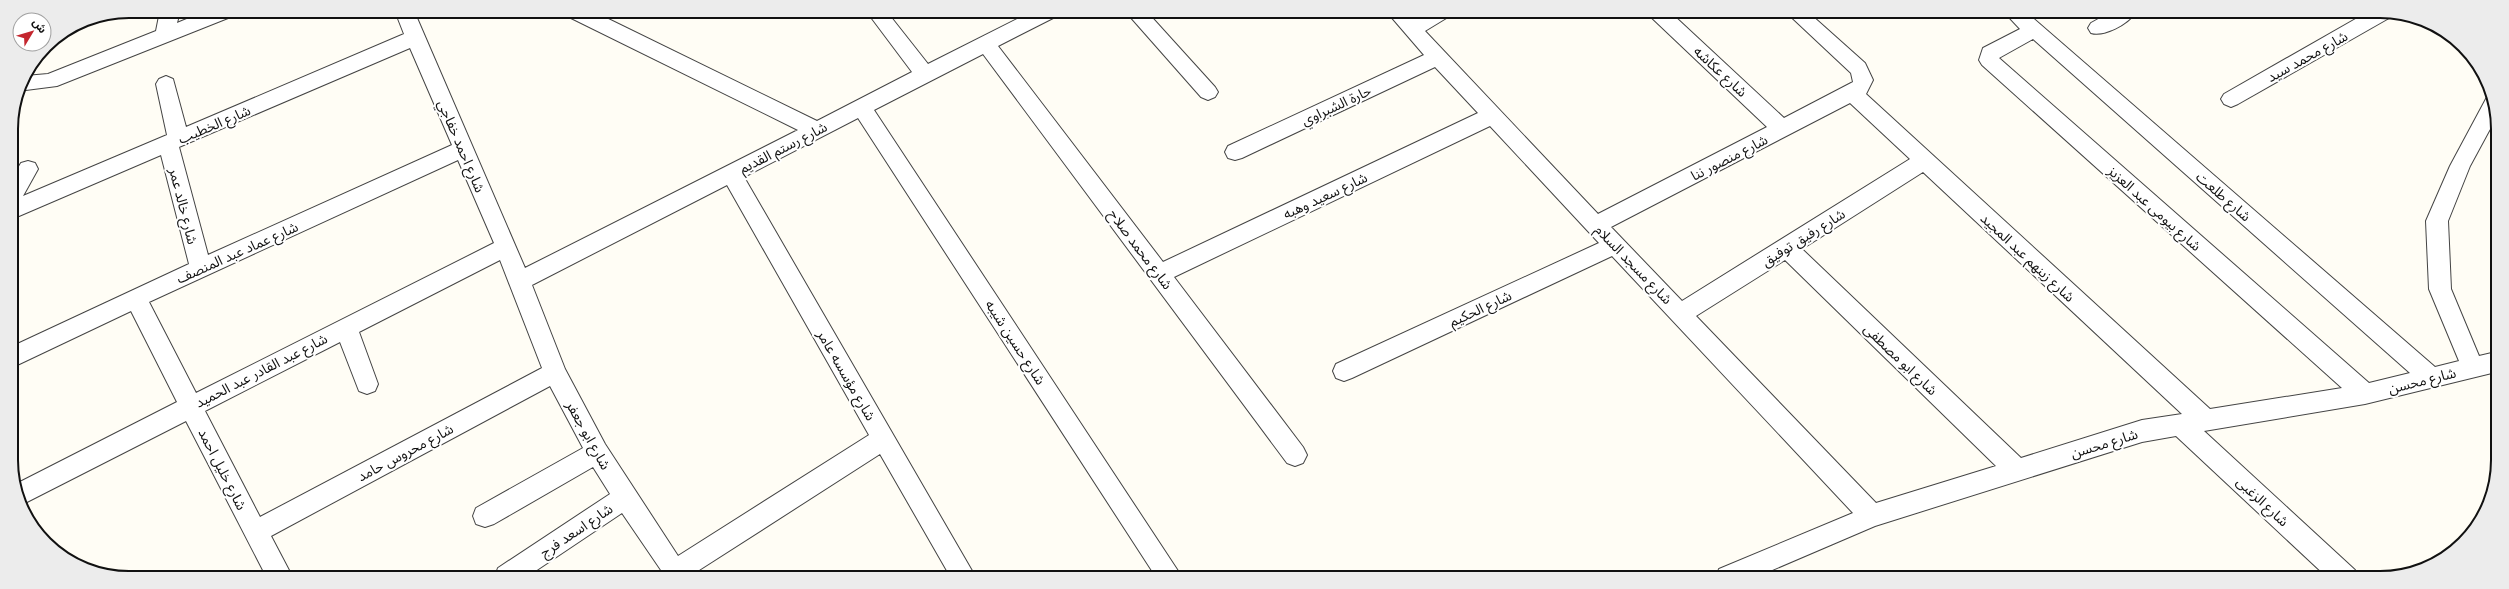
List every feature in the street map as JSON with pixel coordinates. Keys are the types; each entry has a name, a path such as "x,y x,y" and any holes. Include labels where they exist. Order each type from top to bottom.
{"street":[{"path":"165,35 169,18"},
{"path":"27,83 50,81 208,18"},
{"name":"شارع احمد خفاجي","path":"407,18 506,246 518,282"},
{"path":"586,18 817,130"},
{"path":"881,18 925,75"},
{"name":"شارع رستم القديم","path":"518,282 986,44 1029,18"},
{"path":"1141,18 1208,92"},
{"name":"شارع مسجد السلام","path":"1401,18 1491,116 1682,313 1872,516"},
{"path":"1412,30 1431,18"},
{"name":"شارع عكاشه","path":"1664,18 1782,129"},
{"path":"1803,18 1858,68 1863,75 1864,82 1856,90"},
{"name":"شارع طلعت","path":"2021,18 2432,378"},
{"path":"2098,28 2116,18"},
{"name":"شارع محمد سيد","path":"2231,99 2373,18"},
{"name":"شارع بيومى عبد العزيز","path":"2034,30 1990,53 1989,60 2365,394"},
{"name":"شارع الخطيب","path":"18,207 416,37"},
{"name":"شارع محمد صلاح","path":"986,44 1296,454"},
{"name":"حارة الشبراوي","path":"1235,152 1437,57"},
{"name":"شارع خالد عمر","path":"166,84 173,141 201,269"},
{"name":"شارع منصور ننا","path":"1596,226 1856,90"},
{"name":"شارع زينهم عبد المجيد","path":"1856,90 1924,161 2205,420"},
{"name":"شارع حسين شيبه","path":"862,107 1166,571"},
{"path":"2473,368 2440,289 2437,221 2460,166 2489,110"},
{"name":"شارع سعيد وهبه","path":"1159,274 1491,116"},
{"name":"شارع عماد عبد المنصف","path":"18,355 136,298 463,149"},
{"name":"شارع رفيق توفيق","path":"1682,313 1924,161"},
{"path":"18,186 28,169"},
{"name":"شارع مؤسسه عامر","path":"731,174 960,571"},
{"name":"شارع الحكيم","path":"1344,371 1615,245"},
{"name":"شارع عبد القادر عبد الحميد","path":"23,491 506,246"},
{"name":"شارع ابو مصطفى","path":"1786,247 2017,470"},
{"name":"شارع ابو جعفر","path":"518,282 555,372 597,452 677,571"},
{"name":"شارع خليل احمد","path":"136,298 255,532 277,571"},
{"path":"346,327 367,384"},
{"name":"شارع محسن","path":"1742,571 1872,516 2142,431 2365,394 2491,363"},
{"name":"شارع محروس حامد","path":"255,532 555,372"},
{"name":"شارع الزغبى","path":"2180,424 2338,571"},
{"path":"681,571 884,438"},
{"path":"485,516 597,452"},
{"name":"شارع اسعد فرج","path":"515,571 626,497"}]}
